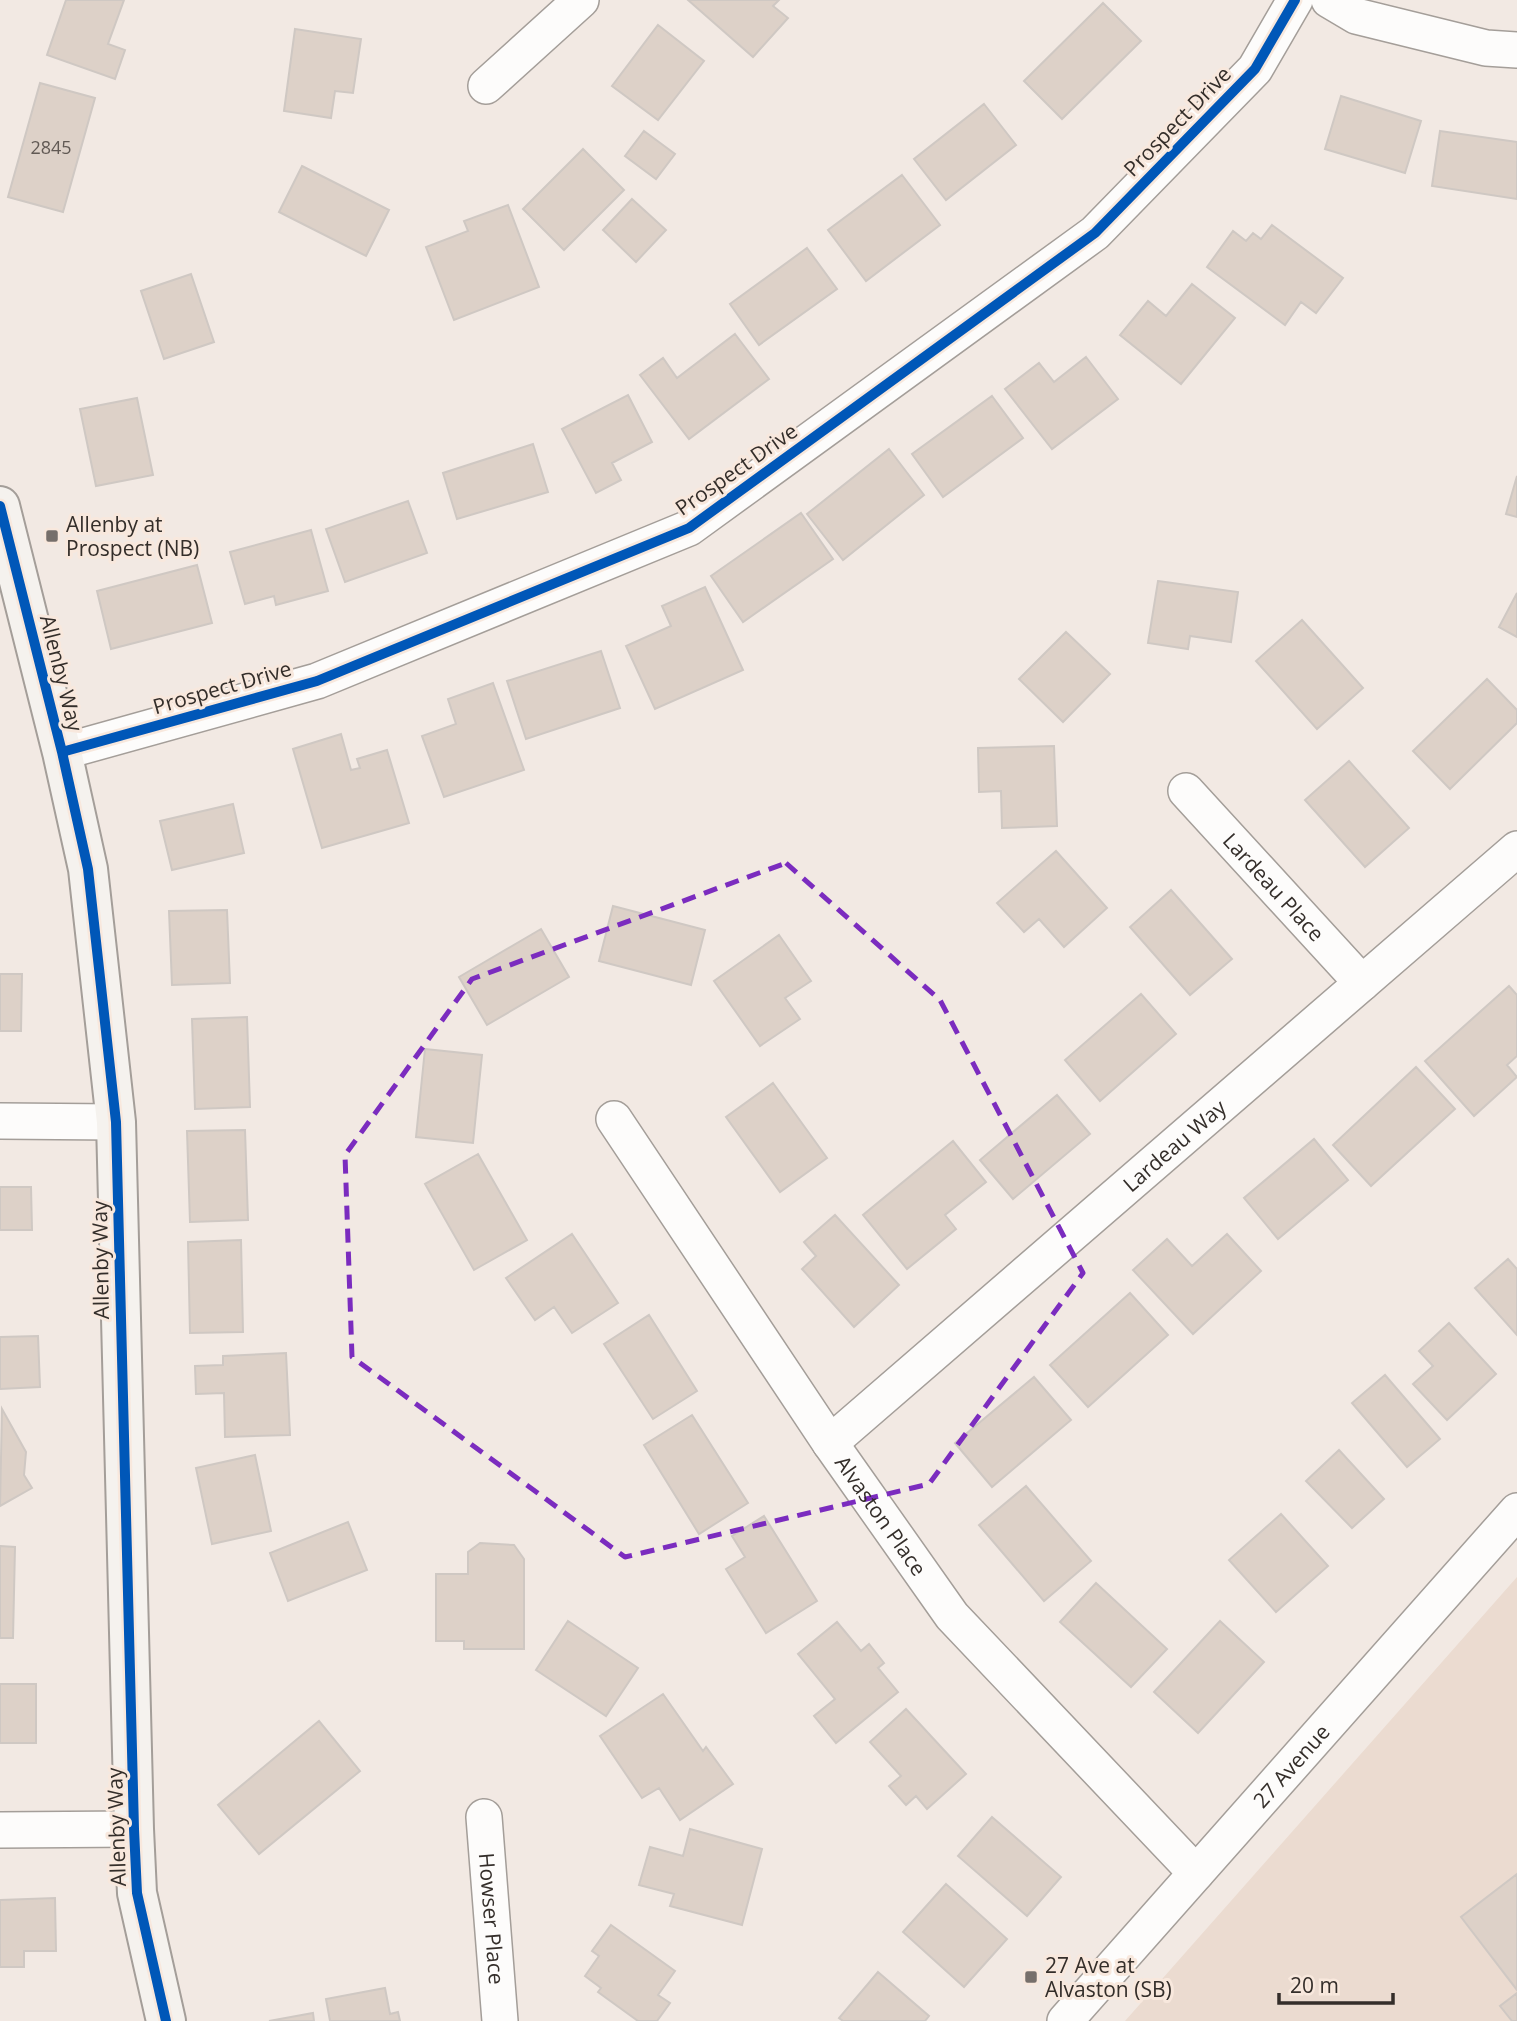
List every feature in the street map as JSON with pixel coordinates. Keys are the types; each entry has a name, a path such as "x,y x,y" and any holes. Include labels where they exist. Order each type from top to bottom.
{"street":[{"path":"486,86 581,0"},
{"name":"Prospect Drive","path":"62,752 317,681 688,528 1095,233 1255,69 1295,0"},
{"path":"1329,0 1356,16 1486,48 1517,50"},
{"name":"Allenby Way","path":"0,506 62,752 88,869 116,1122 137,1893 166,2021"},
{"name":"Lardeau Place","path":"1186,791 1362,983"},
{"name":"Lardeau Way","path":"830,1443 1517,849"},
{"name":"Alvaston Place","path":"614,1119 830,1443 952,1616 1196,1873"},
{"path":"0,1121 116,1122"},
{"name":"27 Avenue","path":"1065,2021 1517,1511"},
{"name":"Howser Place","path":"484,1816 500,2021"},
{"path":"0,1830 134,1829"}],"highlighted area":[{"path":"786,863 940,1000 1083,1273 929,1484 625,1557 352,1357 345,1155 472,979"}],"shaded area":[{"path":"1517,1577 1517,2021 1125,2021 1427,1679"}],"building":[{"path":"66,0 124,0 108,44 125,50 115,79 47,55"},
{"path":"688,0 779,0 773,6 788,18 753,57"},
{"path":"1103,3 1141,41 1062,119 1024,81"},
{"path":"658,25 704,61 658,120 612,86"},
{"path":"295,29 361,39 353,93 335,91 331,118 284,111"},
{"path":"40,83 95,98 63,212 8,197"},
{"path":"1341,96 1421,121 1405,173 1325,149"},
{"path":"984,104 1016,145 946,200 914,159"},
{"path":"644,131 675,154 656,179 625,156"},
{"path":"1440,131 1517,142 1517,199 1432,186"},
{"path":"583,149 624,190 564,250 523,209"},
{"path":"302,166 389,210 366,256 279,212"},
{"path":"902,175 940,225 866,281 828,230"},
{"path":"632,199 666,230 636,262 603,230"},
{"path":"508,205 539,287 454,320 426,247 468,231 464,221"},
{"path":"1272,225 1343,278 1316,313 1301,302 1285,325 1207,267 1233,231 1246,241 1253,233 1261,239"},
{"path":"807,248 837,289 759,345 730,304"},
{"path":"191,274 214,342 164,359 141,291"},
{"path":"1192,284 1235,318 1181,384 1120,335 1148,301 1166,316"},
{"path":"735,334 769,379 689,439 640,375 663,358 677,378"},
{"path":"1086,357 1118,399 1052,449 1005,389 1039,363 1054,382"},
{"path":"628,395 652,442 612,463 621,480 596,493 562,429"},
{"path":"992,396 1023,438 943,497 912,454"},
{"path":"137,398 153,475 96,486 80,409"},
{"path":"533,444 548,492 457,519 443,473"},
{"path":"889,449 924,495 843,560 807,514"},
{"path":"1517,476 1517,517 1506,514"},
{"path":"408,501 427,553 345,582 326,529"},
{"path":"801,513 833,559 743,622 711,576"},
{"path":"311,530 328,591 276,605 274,596 245,604 230,552"},
{"path":"197,565 212,623 111,649 97,591"},
{"path":"1158,581 1238,592 1231,642 1190,636 1188,649 1148,643"},
{"path":"705,587 743,670 655,709 626,646 671,626 662,606"},
{"path":"1517,593 1517,637 1499,627"},
{"path":"1302,620 1363,688 1317,729 1256,661"},
{"path":"1066,632 1110,674 1063,722 1019,679"},
{"path":"601,651 620,708 526,739 507,681"},
{"path":"1487,679 1517,710 1517,723 1450,789 1413,751"},
{"path":"493,683 524,770 444,797 422,736 456,724 448,699"},
{"path":"341,734 351,770 360,768 357,759 387,750 409,823 322,848 293,749"},
{"path":"1054,746 1057,826 1002,828 1001,791 979,792 978,748"},
{"path":"1349,761 1409,828 1365,867 1305,800"},
{"path":"233,804 244,853 172,870 160,821"},
{"path":"1056,851 1107,908 1064,947 1039,919 1024,932 997,903"},
{"path":"1171,890 1232,959 1190,995 1130,927"},
{"path":"613,906 705,930 691,985 599,961"},
{"path":"227,910 230,983 172,985 169,911"},
{"path":"541,929 569,977 487,1025 459,977"},
{"path":"779,935 811,981 785,998 800,1019 760,1046 714,981"},
{"path":"0,974 22,974 21,1031 0,1031"},
{"path":"1509,986 1517,995 1517,1056 1507,1065 1517,1077 1474,1116 1425,1061"},
{"path":"1141,994 1176,1034 1100,1101 1065,1060"},
{"path":"247,1017 250,1107 195,1109 192,1019"},
{"path":"425,1049 482,1055 473,1143 416,1137"},
{"path":"1416,1067 1455,1109 1371,1186 1333,1145"},
{"path":"773,1083 827,1158 780,1192 726,1117"},
{"path":"1057,1095 1090,1134 1013,1199 980,1160"},
{"path":"245,1130 248,1220 190,1222 187,1131"},
{"path":"1314,1139 1348,1180 1278,1239 1244,1198"},
{"path":"953,1141 986,1182 945,1215 956,1229 907,1269 863,1215"},
{"path":"478,1154 527,1240 474,1270 425,1184"},
{"path":"0,1187 31,1187 32,1230 0,1230"},
{"path":"835,1215 899,1285 854,1327 802,1269 816,1256 804,1242"},
{"path":"572,1234 618,1303 572,1333 554,1307 535,1320 506,1278"},
{"path":"1227,1234 1261,1271 1193,1334 1133,1270 1167,1239 1192,1266"},
{"path":"241,1240 243,1332 190,1333 188,1242"},
{"path":"1508,1259 1517,1269 1517,1335 1475,1288"},
{"path":"1130,1293 1168,1335 1088,1407 1050,1365"},
{"path":"649,1315 697,1391 653,1419 604,1344"},
{"path":"1449,1323 1496,1374 1447,1420 1413,1384 1433,1366 1419,1351"},
{"path":"38,1336 40,1387 0,1389 0,1337"},
{"path":"286,1353 290,1435 225,1437 224,1393 196,1394 195,1366 223,1365 223,1356"},
{"path":"1385,1375 1440,1439 1407,1467 1352,1403"},
{"path":"1034,1377 1071,1420 992,1487 955,1443"},
{"path":"2,1409 26,1452 24,1475 32,1488 0,1506"},
{"path":"692,1415 748,1503 699,1534 644,1445"},
{"path":"1339,1450 1384,1499 1352,1528 1306,1481"},
{"path":"255,1455 271,1531 212,1544 196,1468"},
{"path":"1026,1486 1091,1561 1044,1601 979,1525"},
{"path":"1281,1514 1328,1566 1276,1612 1229,1560"},
{"path":"764,1516 817,1601 766,1633 726,1569 745,1557 732,1536"},
{"path":"348,1522 367,1570 288,1601 270,1553"},
{"path":"480,1543 514,1545 524,1559 524,1649 464,1649 464,1641 436,1641 436,1574 468,1574 468,1552"},
{"path":"0,1546 15,1547 13,1638 0,1638"},
{"path":"1096,1583 1167,1649 1131,1687 1060,1622"},
{"path":"568,1621 638,1668 606,1716 536,1670"},
{"path":"1220,1621 1264,1662 1198,1733 1154,1692"},
{"path":"837,1622 861,1651 869,1644 884,1663 878,1668 898,1692 836,1743 814,1716 835,1699 798,1654"},
{"path":"0,1684 36,1684 36,1743 0,1743"},
{"path":"663,1694 703,1751 706,1747 733,1784 680,1820 659,1788 642,1798 600,1736"},
{"path":"906,1709 966,1774 927,1809 916,1796 906,1805 889,1786 901,1776 870,1742"},
{"path":"319,1721 360,1771 259,1854 218,1805"},
{"path":"992,1817 1061,1877 1027,1916 958,1856"},
{"path":"690,1829 762,1849 742,1925 670,1906 674,1894 639,1885 650,1847 683,1856"},
{"path":"1517,1874 1517,1990 1461,1917"},
{"path":"946,1884 1007,1939 964,1987 903,1932"},
{"path":"55,1898 56,1951 24,1951 24,1967 0,1967 0,1900"},
{"path":"611,1925 675,1971 658,1995 670,2003 657,2021 638,2021 598,1992 601,1988 585,1976 599,1956 592,1951"},
{"path":"878,1972 929,2016 925,2021 843,2021 839,2018"},
{"path":"385,1988 390,2014 398,2012 400,2021 330,2021 326,1999"},
{"path":"1517,1993 1517,2021 1512,2021 1500,2006"},
{"path":"313,2013 314,2021 269,2021"}],"cycle path":[{"path":"62,752 317,681 689,528 1095,233 1255,69 1295,0"},
{"path":"0,506 62,752 88,869 116,1122 137,1893 166,2021"}],"place":[{"name":"Allenby at Prospect (NB)","path":"52,536"},
{"name":"27 Ave at Alvaston (SB)","path":"1031,1977"}]}
